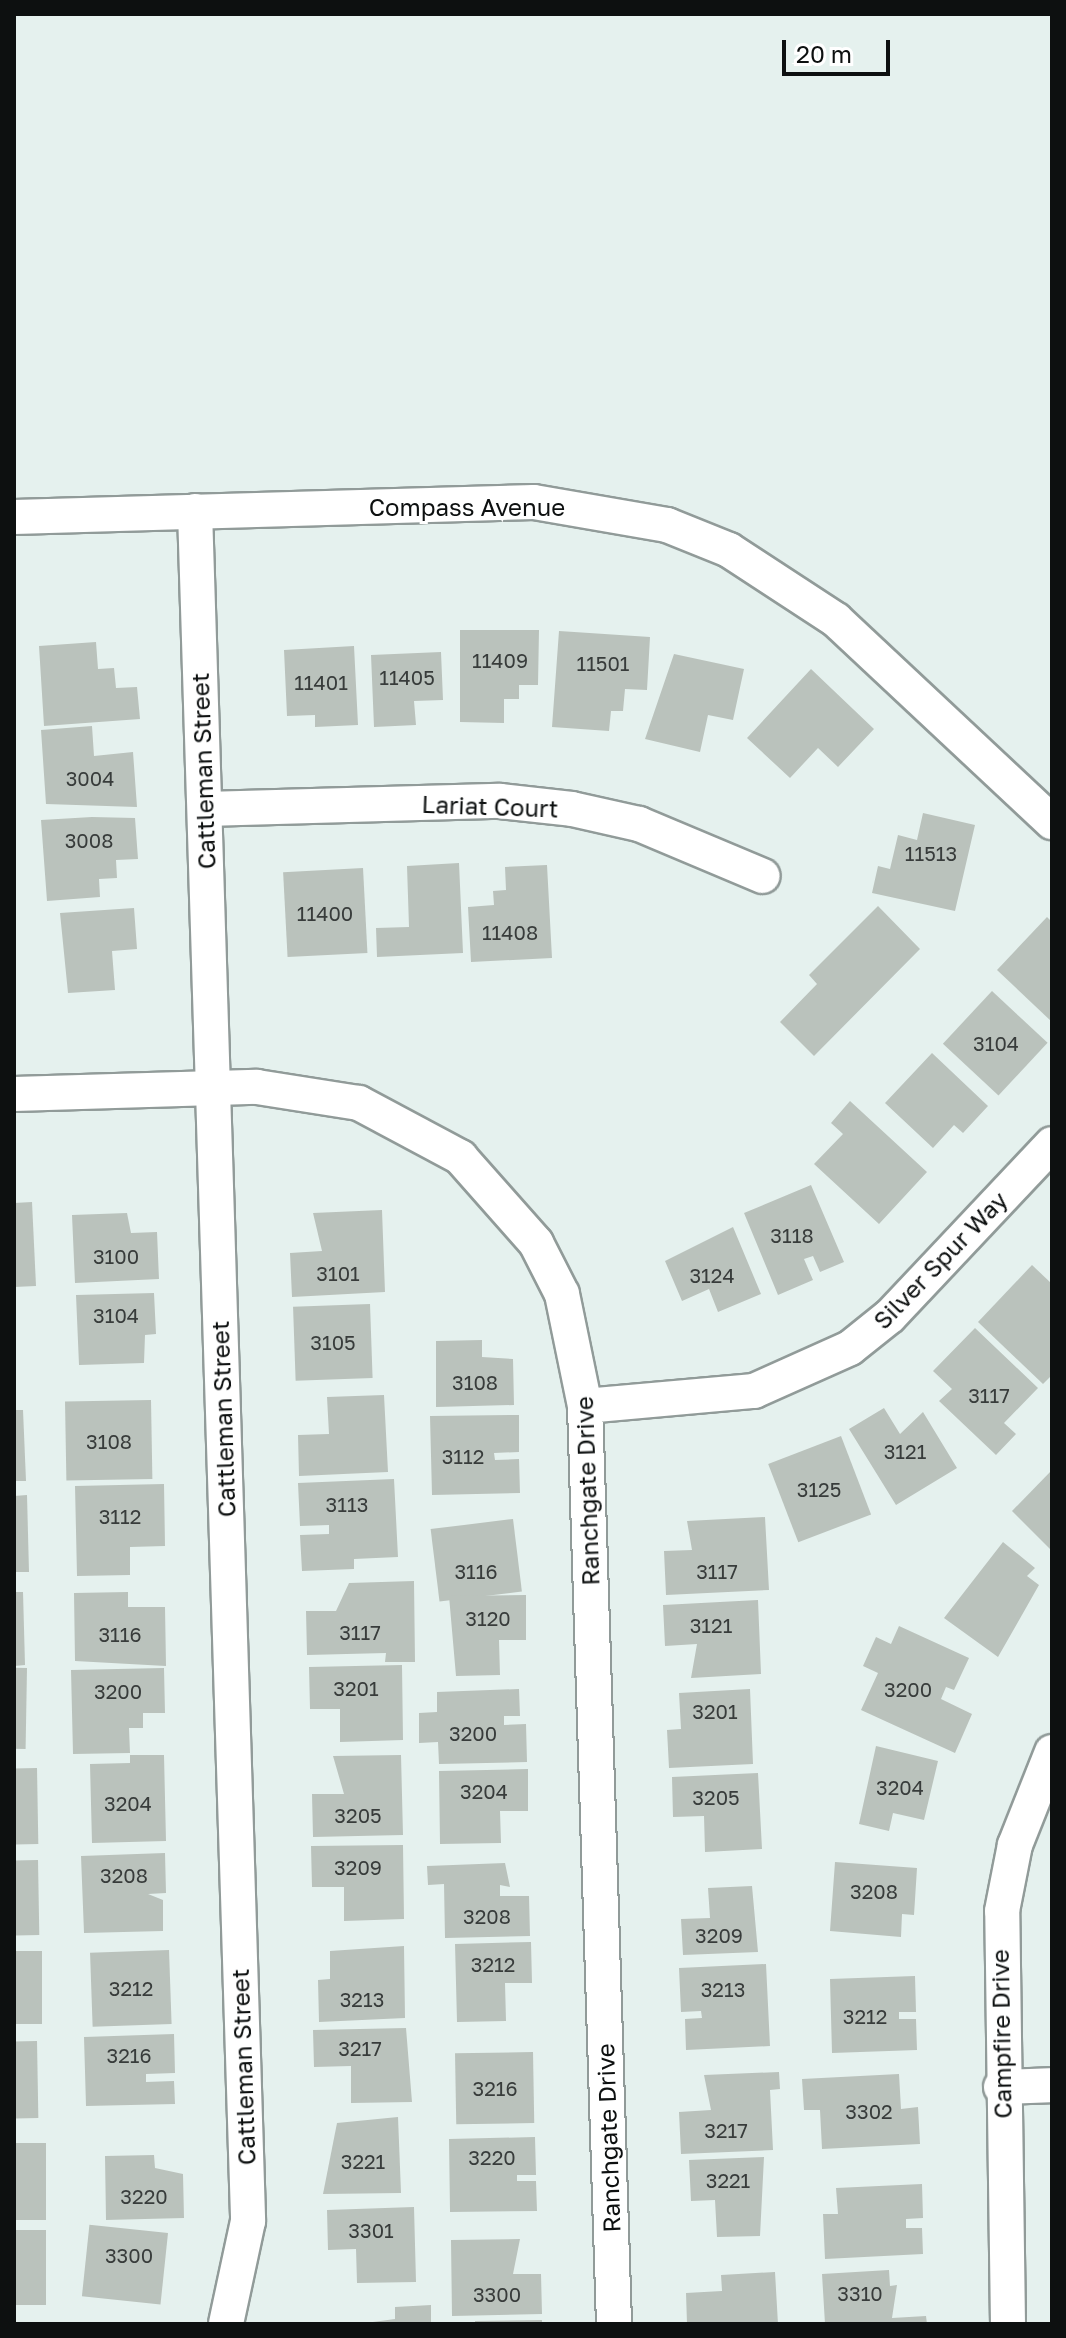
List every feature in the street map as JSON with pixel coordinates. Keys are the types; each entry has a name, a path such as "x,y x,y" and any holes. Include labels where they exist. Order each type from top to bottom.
{"street":[{"name":"Compass Avenue","path":"14,517 534,502 667,525 740,556 836,620 1052,822"},
{"name":"Cattleman Street","path":"195,511 248,2221 226,2324"},
{"name":"Lariat Court","path":"205,809 500,801 572,809 639,824 763,876"},
{"name":"Ranchgate Drive","path":"14,1094 213,1088 303,1090 359,1103 460,1157 536,1243 562,1294 585,1406 614,2324"},
{"name":"Silver Spur Way","path":"585,1406 754,1391 850,1348 890,1316 1052,1144"},
{"name":"Campfire Drive","path":"1008,2324 1001,2087 1002,1911 1015,1845 1052,1752"},
{"path":"1001,2087 1052,2085"}],"building":[{"path":"460,630 539,630 538,685 519,685 519,699 504,699 504,723 460,722"},
{"path":"559,631 650,637 647,690 625,689 623,711 611,711 609,731 552,727"},
{"path":"96,642 98,669 114,668 116,688 137,687 140,719 44,726 39,646"},
{"path":"354,646 358,725 315,727 315,715 287,716 284,650"},
{"path":"441,652 443,700 414,701 416,725 374,727 371,655"},
{"path":"674,654 744,669 733,720 708,715 700,752 645,739"},
{"path":"811,669 874,729 838,767 818,748 790,778 747,738"},
{"path":"92,726 94,756 133,752 137,807 46,804 41,730"},
{"path":"923,813 975,825 955,911 872,893 878,866 890,869 898,835 917,840"},
{"path":"135,818 138,859 116,860 117,878 99,879 100,897 47,901 41,820"},
{"path":"459,863 463,953 377,957 376,928 409,927 407,866"},
{"path":"547,865 552,958 471,962 468,907 494,905 493,891 506,890 505,867"},
{"path":"363,868 367,953 288,957 283,872"},
{"path":"878,906 920,949 814,1056 780,1022 817,984 809,975"},
{"path":"134,908 137,949 112,951 115,990 68,993 60,913"},
{"path":"1047,917 1052,922 1052,1022 997,970"},
{"path":"992,991 1048,1043 998,1095 943,1044"},
{"path":"932,1053 988,1106 963,1133 954,1125 933,1148 885,1103"},
{"path":"850,1101 927,1172 879,1224 814,1164 843,1134 831,1123"},
{"path":"811,1185 844,1262 820,1272 813,1256 804,1259 813,1280 778,1295 744,1213"},
{"path":"32,1202 36,1286 14,1287 14,1203"},
{"path":"382,1210 385,1292 292,1297 290,1253 322,1251 313,1213"},
{"path":"127,1213 131,1233 157,1232 159,1279 75,1283 72,1215"},
{"path":"733,1227 761,1294 718,1312 709,1289 682,1301 665,1261"},
{"path":"1032,1265 1052,1284 1052,1375 1043,1384 978,1322"},
{"path":"154,1293 156,1334 145,1335 144,1363 79,1365 76,1295"},
{"path":"370,1304 373,1378 296,1381 293,1307"},
{"path":"975,1328 1038,1388 1004,1423 1016,1434 996,1455 939,1401 952,1389 933,1371"},
{"path":"482,1340 482,1357 513,1359 514,1405 436,1407 436,1341"},
{"path":"384,1395 388,1472 299,1476 298,1435 329,1434 327,1397"},
{"path":"151,1400 152,1479 66,1480 65,1402"},
{"path":"884,1408 900,1434 923,1412 957,1468 896,1505 849,1429"},
{"path":"14,1410 23,1410 26,1481 14,1481"},
{"path":"519,1415 519,1452 494,1453 495,1460 519,1459 520,1493 432,1495 430,1416"},
{"path":"841,1436 871,1514 798,1542 768,1464"},
{"path":"1052,1470 1052,1551 1012,1511"},
{"path":"394,1479 398,1557 354,1559 354,1569 302,1571 300,1535 329,1534 329,1525 300,1526 298,1483"},
{"path":"164,1484 165,1546 130,1547 130,1575 77,1576 75,1486"},
{"path":"27,1495 29,1572 14,1572 14,1496"},
{"path":"765,1517 769,1590 666,1595 664,1551 692,1550 687,1521"},
{"path":"513,1519 522,1591 440,1602 431,1529"},
{"path":"1003,1542 1035,1568 1027,1576 1039,1585 998,1657 944,1618"},
{"path":"414,1581 415,1662 385,1662 386,1653 307,1655 306,1611 336,1611 349,1583"},
{"path":"14,1592 23,1592 25,1665 14,1666"},
{"path":"128,1592 128,1607 165,1607 166,1666 75,1661 74,1593"},
{"path":"526,1595 526,1640 499,1640 500,1675 456,1676 449,1596"},
{"path":"758,1600 761,1674 691,1678 697,1644 665,1646 663,1605"},
{"path":"899,1626 969,1658 954,1690 946,1687 941,1699 972,1714 955,1753 861,1710 878,1673 863,1666 876,1637 891,1644"},
{"path":"402,1665 403,1740 340,1742 340,1709 310,1709 309,1667"},
{"path":"14,1668 27,1668 26,1749 14,1749"},
{"path":"164,1668 165,1713 143,1713 143,1728 129,1728 130,1753 73,1754 71,1670"},
{"path":"519,1689 520,1716 504,1716 504,1725 526,1724 527,1762 439,1764 438,1742 419,1743 419,1713 437,1712 437,1692"},
{"path":"750,1689 753,1764 669,1768 667,1730 681,1729 679,1693"},
{"path":"876,1746 938,1761 924,1820 893,1813 889,1831 859,1824"},
{"path":"130,1755 164,1755 166,1841 92,1843 90,1764 130,1763"},
{"path":"401,1755 403,1835 313,1837 312,1794 344,1794 333,1756"},
{"path":"14,1768 37,1768 38,1844 15,1844"},
{"path":"528,1769 528,1811 500,1811 501,1843 440,1844 439,1771"},
{"path":"758,1773 762,1849 705,1852 704,1816 673,1817 672,1777"},
{"path":"403,1845 404,1919 344,1921 344,1887 312,1887 311,1846"},
{"path":"165,1853 166,1893 148,1894 163,1900 163,1931 84,1933 81,1856"},
{"path":"14,1860 38,1860 39,1935 15,1935"},
{"path":"835,1862 917,1868 914,1915 902,1914 901,1937 830,1931"},
{"path":"505,1863 510,1887 500,1885 500,1896 529,1896 530,1936 445,1938 444,1884 428,1885 427,1866"},
{"path":"752,1886 758,1952 683,1955 681,1919 710,1918 708,1888"},
{"path":"531,1942 532,1983 505,1983 506,2021 457,2022 455,1944"},
{"path":"404,1946 405,2018 319,2022 318,1980 330,1979 330,1951"},
{"path":"169,1950 172,2024 93,2027 90,1953"},
{"path":"14,1951 42,1951 42,2024 14,2024"},
{"path":"766,1964 770,2046 686,2050 685,2019 702,2018 701,2011 681,2012 679,1968"},
{"path":"915,1976 916,2012 899,2012 899,2019 916,2019 917,2050 832,2053 830,1979"},
{"path":"406,2028 412,2102 351,2103 351,2066 314,2067 313,2030"},
{"path":"174,2034 175,2073 146,2074 146,2082 174,2081 175,2104 86,2106 84,2037"},
{"path":"14,2041 37,2041 38,2118 15,2118"},
{"path":"533,2052 534,2123 456,2124 455,2053"},
{"path":"779,2072 780,2089 770,2090 773,2150 681,2154 679,2112 711,2110 704,2075"},
{"path":"899,2074 901,2109 918,2107 920,2144 822,2149 820,2110 804,2110 802,2079"},
{"path":"398,2117 401,2193 323,2194 337,2123"},
{"path":"535,2137 536,2175 517,2175 517,2181 536,2181 537,2211 450,2212 449,2139"},
{"path":"14,2143 46,2143 46,2220 14,2220"},
{"path":"154,2155 155,2168 183,2174 184,2218 106,2220 105,2156"},
{"path":"764,2157 760,2236 717,2237 715,2200 691,2201 689,2160"},
{"path":"922,2184 923,2218 906,2219 906,2228 922,2228 923,2254 825,2259 823,2214 838,2214 836,2188"},
{"path":"414,2207 416,2282 357,2283 356,2249 328,2250 327,2210"},
{"path":"89,2225 168,2233 160,2305 82,2296"},
{"path":"14,2230 46,2230 46,2305 14,2305"},
{"path":"520,2239 513,2274 541,2274 542,2314 452,2316 451,2240"},
{"path":"889,2270 890,2286 897,2285 892,2318 926,2316 927,2324 825,2324 822,2274"},
{"path":"775,2272 778,2324 687,2324 686,2293 722,2291 721,2275"},
{"path":"431,2305 431,2324 358,2324 395,2319 395,2307"},
{"path":"542,2320 542,2324 475,2324 475,2321"}]}
